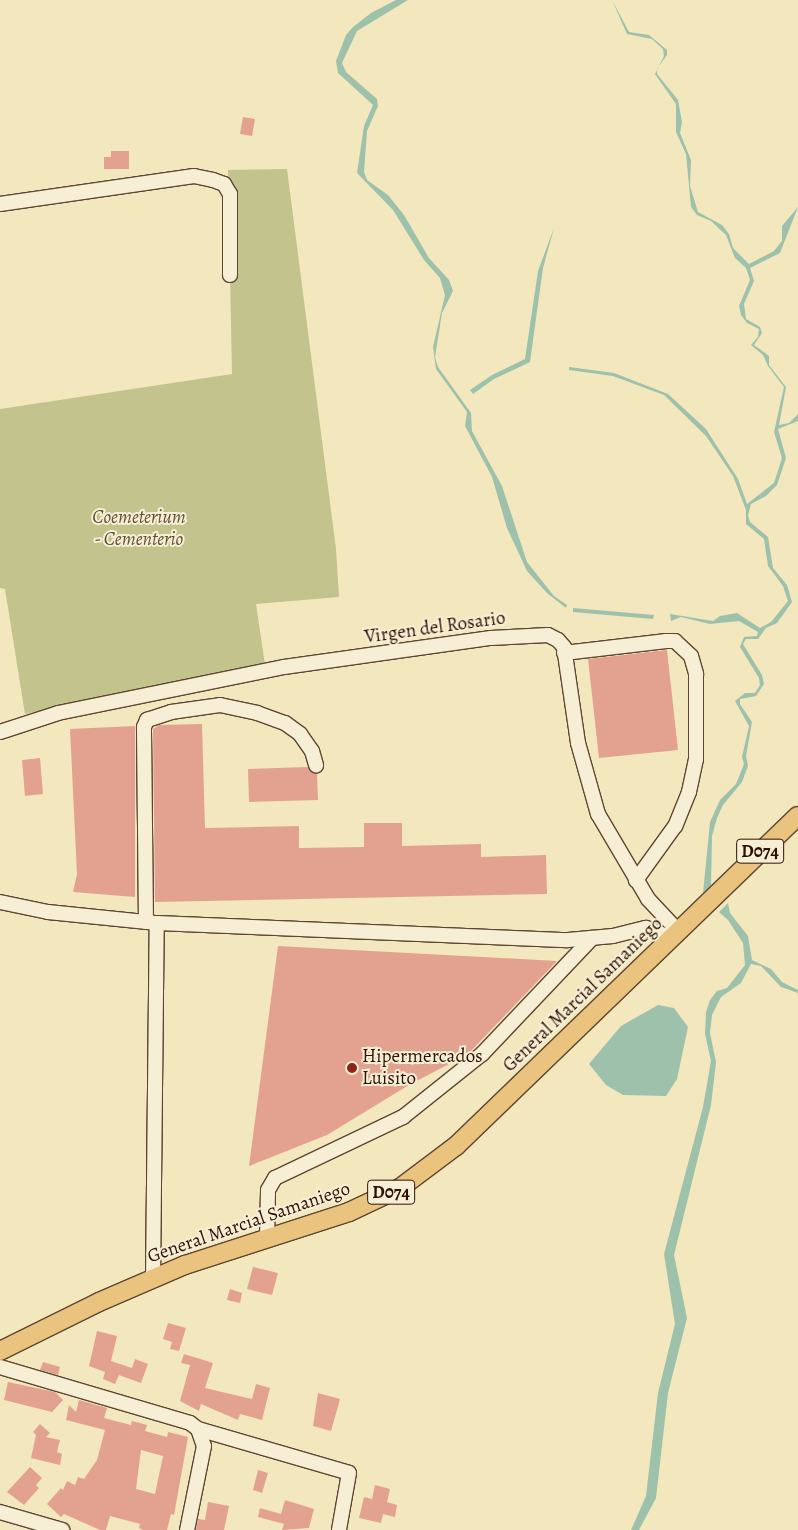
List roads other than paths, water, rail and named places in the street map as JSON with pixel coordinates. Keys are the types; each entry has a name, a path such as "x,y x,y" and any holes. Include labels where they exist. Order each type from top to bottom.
{"main road":[{"name":"General Marcial Samaniego","path":"0,1352 98,1302 153,1279 349,1212 400,1188 456,1146 676,935 723,886 798,816"}],"street":[{"path":"0,204 194,176 213,180 224,184 230,194 230,275"},
{"name":"Virgen del Rosario","path":"0,732 58,713 284,667 530,634 554,637 561,643 564,653"},
{"path":"636,880 675,826 689,792 696,759 696,674 691,656 675,641 564,653 587,781 598,814 636,880 676,935"},
{"path":"153,1279 152,922 144,727 147,720 171,712 220,705 256,713 285,723 300,734 308,743 316,765"},
{"path":"0,902 48,912 152,922 568,940 592,938 646,928 676,935"},
{"path":"267,1239 268,1190 275,1178 404,1117 482,1054 592,938"},
{"path":"0,1367 190,1423 200,1432 349,1473 339,1530"},
{"path":"187,1530 204,1446 200,1432"},
{"path":"0,1512 62,1530"}],"place":[{"name":"Hipermercados Luisito","path":"352,1068"}],"park label":[{"name":"Coemeterium - Cementerio","path":"139,529"}]}
